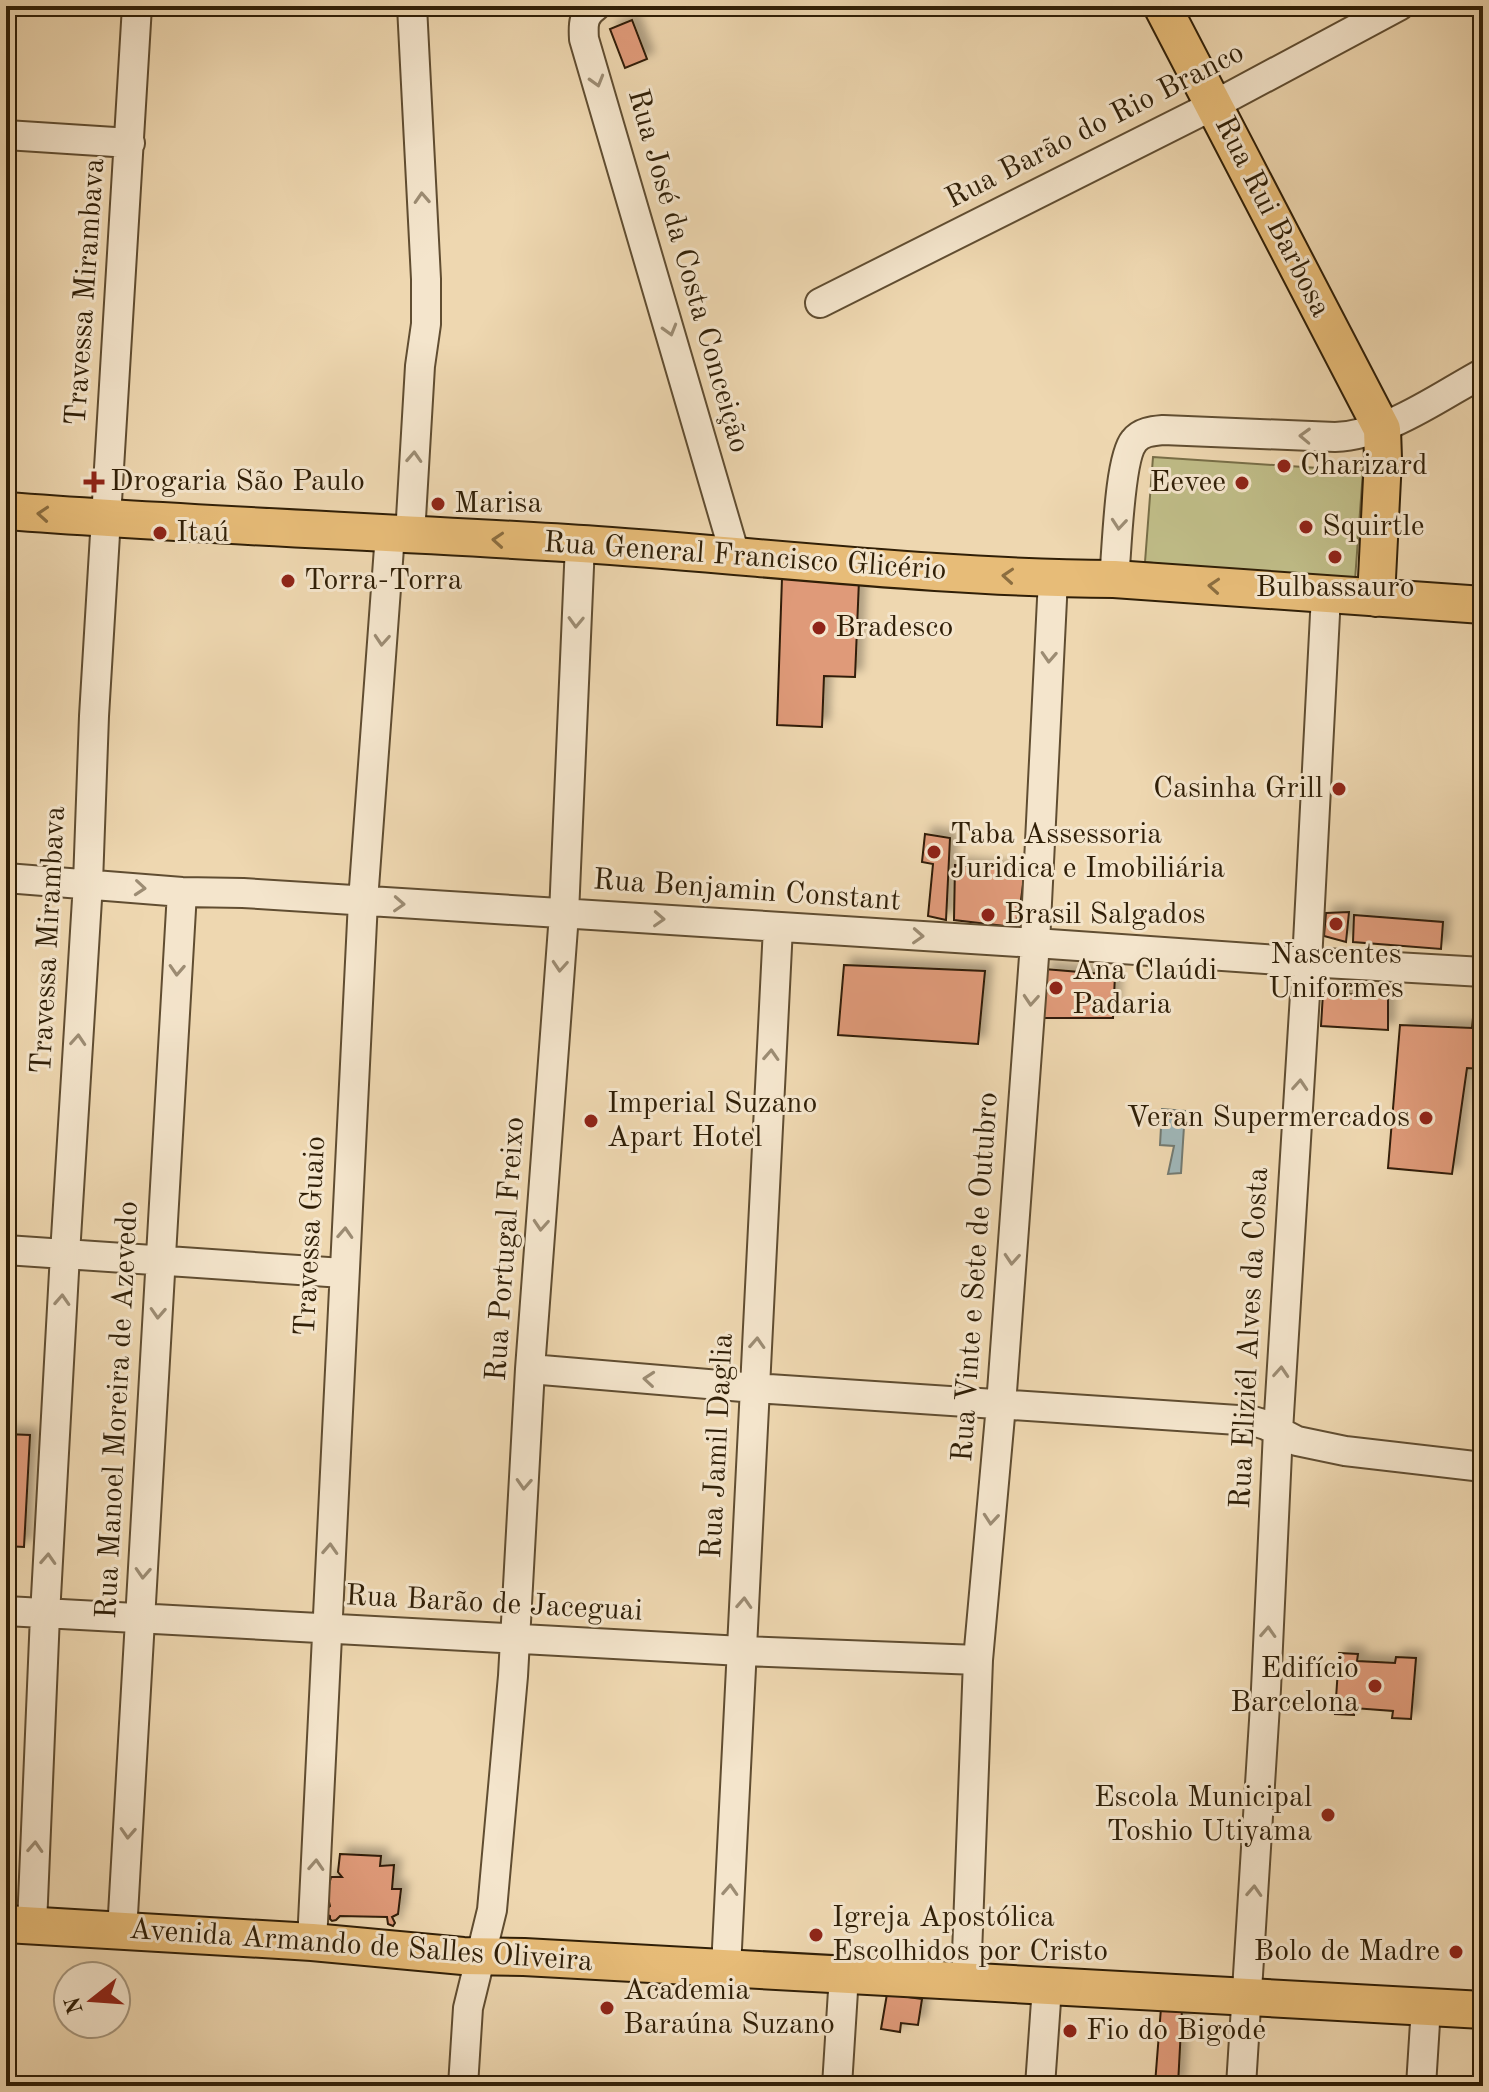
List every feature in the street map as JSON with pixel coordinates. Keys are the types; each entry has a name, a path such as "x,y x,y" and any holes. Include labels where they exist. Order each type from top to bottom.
{"main road":[{"name":"Rua Rui Barbosa","path":"1162,6 1382,429"},
{"path":"1376,598 1382,429"},
{"name":"Rua General Francisco Glicério","path":"6,511 580,544 1053,579 1114,579 1483,605"},
{"name":"Avenida Armando de Salles Oliveira","path":"19,1925 312,1942 480,1956 1483,2010"}],"street":[{"name":"Travessa Mirambava","path":"19,1925 45,1615 137,6"},
{"name":"Travessa Guaio","path":"312,1942 363,901 400,534 426,324 412,6"},
{"name":"Rua Barão do Rio Branco","path":"820,303 1214,105 1399,6"},
{"name":"Rua José da Costa Conceição","path":"594,7 585,15 584,39 735,555"},
{"path":"6,135 130,143"},
{"path":"1114,579 1127,453 1142,433 1163,430 1355,436 1382,429 1483,373"},
{"name":"Rua Portugal Freixo","path":"463,2086 468,2008 492,1910 515,1639 530,1369 564,914 580,544"},
{"name":"Rua Vinte e Sete de Outubro","path":"966,1981 978,1660 1001,1405 1035,943 1053,579"},
{"name":"Rua Eliziél Alves da Costa","path":"1241,2086 1326,595"},
{"name":"Rua Benjamin Constant","path":"6,878 182,892 243,893 1483,972"},
{"name":"Rua Manoel Moreira de Azevedo","path":"122,1932 182,892"},
{"name":"Rua Jamil Daglia","path":"726,1968 778,927"},
{"path":"6,1250 343,1273"},
{"path":"530,1369 755,1388 1253,1421 1297,1441 1345,1451 1483,1467"},
{"name":"Rua Barão de Jaceguai","path":"6,1611 742,1651 978,1660"},
{"path":"837,2086 844,1975"},
{"path":"1040,2086 1047,1987"},
{"path":"1421,2086 1426,2007"}],"shaded area":[{"path":"1153,457 1363,471 1355,580 1307,581 1145,562"}],"water":[{"path":"1162,1109 1185,1111 1181,1173 1168,1174 1174,1146 1160,1145"}],"building":[{"path":"632,20 647,59 625,68 610,29"},
{"name":"Bradesco","path":"782,578 859,580 855,677 824,676 822,727 777,725"},
{"path":"925,834 950,838 946,920 928,916 933,864 922,862"},
{"path":"955,865 1025,870 1019,915 1013,927 954,920"},
{"name":"Nascentes Uniformes","path":"1349,912 1346,942 1324,936 1326,913"},
{"path":"1354,915 1443,922 1441,949 1353,942"},
{"path":"844,965 985,971 978,1044 838,1035"},
{"path":"1044,969 1115,975 1113,1018 1044,1018"},
{"path":"1323,993 1388,996 1388,1030 1321,1026"},
{"name":"Veran Supermercados","path":"1475,998 1483,998 1483,1069 1467,1068 1452,1174 1388,1168 1400,1025 1472,1028"},
{"path":"6,1434 30,1435 24,1547 6,1546"},
{"name":"Edifício Barcelona","path":"1339,1653 1358,1654 1357,1661 1395,1663 1396,1657 1416,1658 1411,1719 1392,1718 1393,1711 1354,1708 1354,1715 1335,1714"},
{"path":"340,1854 381,1856 380,1866 394,1865 392,1889 401,1889 398,1914 392,1917 393,1926 388,1924 387,1917 340,1916 332,1921 326,1914 325,1910 330,1906 327,1893 331,1877 342,1877 338,1872"},
{"path":"887,1994 922,1999 918,2025 901,2023 900,2032 881,2029"},
{"path":"1161,2008 1182,2009 1178,2085 1155,2084"}],"place":[{"name":"Charizard","path":"1284,466"},
{"name":"Drogaria São Paulo","path":"94,482"},
{"name":"Eevee","path":"1242,483"},
{"name":"Marisa","path":"438,504"},
{"name":"Squirtle","path":"1306,527"},
{"name":"Itaú","path":"160,533"},
{"name":"Bulbassauro","path":"1335,557"},
{"name":"Torra-Torra","path":"288,581"},
{"name":"Bradesco","path":"819,628"},
{"name":"Casinha Grill","path":"1339,789"},
{"name":"Taba Assessoria Juridica e Imobiliária","path":"934,852"},
{"name":"Brasil Salgados","path":"988,915"},
{"name":"Nascentes Uniformes","path":"1336,924"},
{"name":"Ana Claúdi Padaria","path":"1056,988"},
{"name":"Veran Supermercados","path":"1426,1118"},
{"name":"Imperial Suzano Apart Hotel","path":"591,1121"},
{"name":"Edifício Barcelona","path":"1375,1686"},
{"name":"Escola Municipal Toshio Utiyama","path":"1328,1815"},
{"name":"Igreja Apostólica Escolhidos por Cristo","path":"816,1935"},
{"name":"Bolo de Madre","path":"1456,1952"},
{"name":"Academia Baraúna Suzano","path":"607,2008"},
{"name":"Fio do Bigode","path":"1070,2031"}]}
